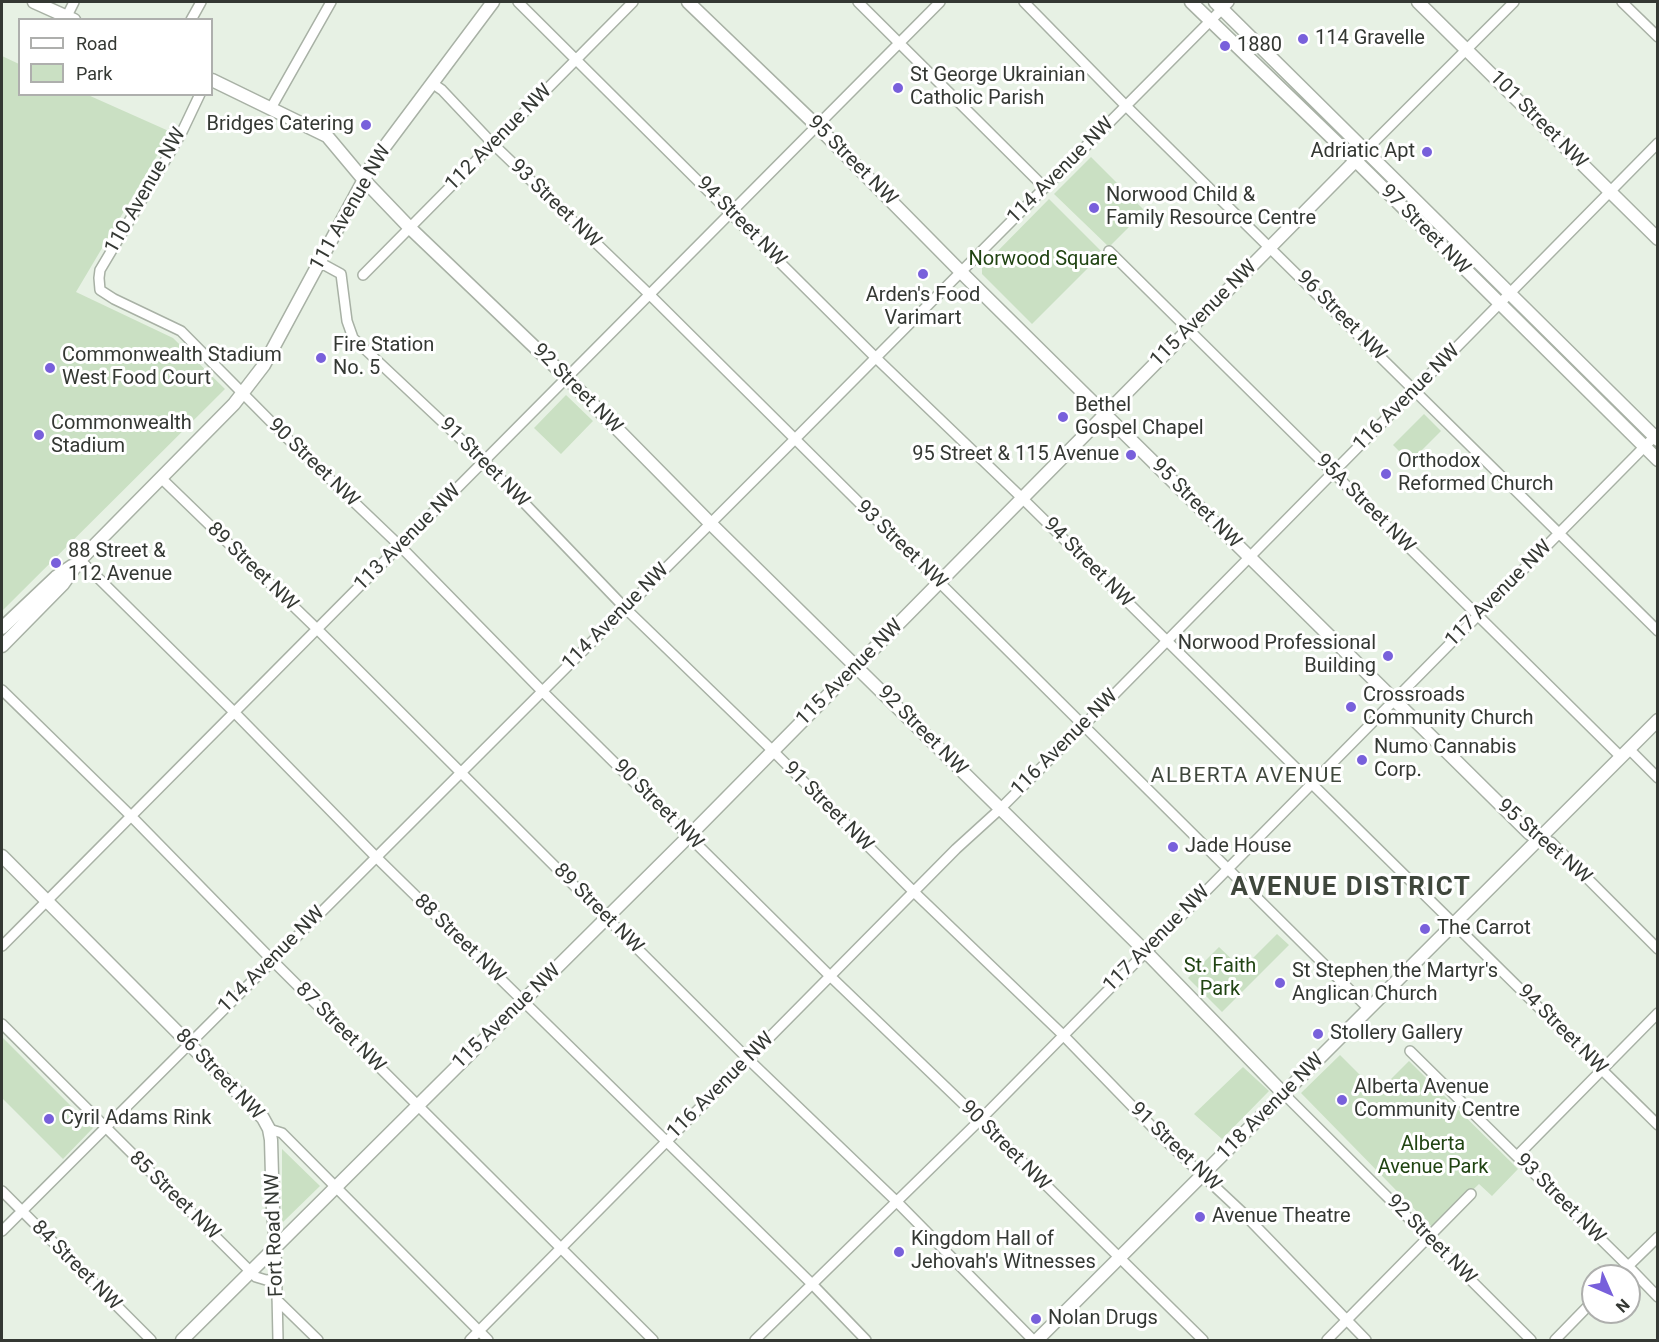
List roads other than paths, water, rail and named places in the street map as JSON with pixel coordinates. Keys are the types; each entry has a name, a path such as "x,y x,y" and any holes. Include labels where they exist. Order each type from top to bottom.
{"street":[{"path":"34,2 68,18 74,2"},
{"path":"192,18 201,2"},
{"path":"271,108 331,2"},
{"name":"111 Avenue NW","path":"243,394 264,365 374,161 493,2"},
{"name":"94 Street NW","path":"518,2 732,212 875,357 1022,498 1658,1125"},
{"name":"112 Avenue NW","path":"363,275 633,2"},
{"name":"95 Street NW","path":"688,2 818,126 961,271 1529,833 1551,842 1658,949"},
{"path":"858,2 1044,187"},
{"name":"113 Avenue NW","path":"2,946 940,2"},
{"name":"96 Street NW","path":"1024,2 1658,631"},
{"name":"97 Street NW","path":"1191,2 1356,161 1658,460"},
{"name":"101 Street NW","path":"1418,2 1658,239"},
{"name":"115 Avenue NW","path":"182,1341 689,836 1514,2"},
{"path":"1622,2 1658,37"},
{"name":"114 Avenue NW","path":"2,1231 794,440 1210,21 1222,4"},
{"name":"97 Street NW","path":"1222,4 1365,151 1656,436"},
{"name":"92 Street NW","path":"213,80 327,136 363,179 410,228 567,378 1146,952 1324,1135 1531,1341"},
{"name":"93 Street NW","path":"432,83 650,295 1369,1009"},
{"name":"110 Avenue NW","path":"100,290 100,270 181,134 199,96"},
{"name":"116 Avenue NW","path":"470,1341 830,976 1084,725 1658,143"},
{"name":"95A Street NW","path":"1109,251 1478,615 1625,753 1658,778"},
{"name":"91 Street NW","path":"319,262 340,274 347,321 353,338 484,461 626,608 914,892 1063,1035 1165,1140 1243,1214 1366,1341"},
{"name":"90 Street NW","path":"100,290 181,331 400,546 542,691 830,976 980,1120 1203,1341"},
{"path":"2,646 63,584 80,560 243,394"},
{"name":"117 Avenue NW","path":"755,1341 980,1120 1656,436"},
{"name":"89 Street NW","path":"161,478 317,629 748,1059 896,1201 1035,1341"},
{"path":"2,628 56,577 80,560"},
{"name":"88 Street NW","path":"80,560 376,857 812,1284 866,1341"},
{"name":"87 Street NW","path":"2,690 131,816 653,1341"},
{"name":"118 Avenue NW","path":"1035,1341 1658,720"},
{"name":"86 Street NW","path":"2,856 255,1109 269,1129 282,1133 488,1341"},
{"path":"1517,1156 1658,1013"},
{"name":"85 Street NW","path":"2,1024 104,1128 251,1271 261,1279 276,1279"},
{"name":"93 Street NW","path":"1410,1051 1626,1264"},
{"name":"Fort Road NW","path":"269,1129 272,1151 278,1341"},
{"name":"84 Street NW","path":"2,1191 151,1341"},
{"path":"1327,1341 1471,1194"},
{"path":"1630,1264 1658,1237"},
{"name":"93 Street NW","path":"1641,1280 1658,1298"},
{"path":"277,1300 318,1341"},
{"path":"1555,1341 1581,1314"}],"place":[{"name":"114 Gravelle","path":"1303,39"},
{"name":"1880","path":"1225,46"},
{"name":"St George Ukrainian Catholic Parish","path":"898,88"},
{"name":"Bridges Catering","path":"366,125"},
{"name":"Adriatic Apt","path":"1427,152"},
{"name":"Norwood Child & Family Resource Centre","path":"1094,208"},
{"name":"Arden's Food Varimart","path":"923,274"},
{"name":"Fire Station No. 5","path":"321,358"},
{"name":"Commonwealth Stadium West Food Court","path":"50,368"},
{"name":"Bethel Gospel Chapel","path":"1063,417"},
{"name":"Commonwealth Stadium","path":"39,435"},
{"name":"95 Street & 115 Avenue","path":"1131,455"},
{"name":"Orthodox Reformed Church","path":"1386,474"},
{"name":"88 Street & 112 Avenue","path":"56,563"},
{"name":"Norwood Professional Building","path":"1388,656"},
{"name":"Crossroads Community Church","path":"1351,707"},
{"name":"Numo Cannabis Corp.","path":"1362,760"},
{"name":"Jade House","path":"1173,847"},
{"name":"The Carrot","path":"1425,929"},
{"name":"St Stephen the Martyr's Anglican Church","path":"1280,983"},
{"name":"Stollery Gallery","path":"1318,1034"},
{"name":"Alberta Avenue Community Centre","path":"1342,1100"},
{"name":"Cyril Adams Rink","path":"49,1119"},
{"name":"Avenue Theatre","path":"1200,1217"},
{"name":"Kingdom Hall of Jehovah's Witnesses","path":"899,1252"},
{"name":"Nolan Drugs","path":"1036,1319"}],"district":[{"name":"ALBERTA AVENUE","path":"1247,777"},
{"name":"AVENUE DISTRICT","path":"1351,888"}],"park label":[{"name":"Norwood Square","path":"1043,260"},
{"name":"St. Faith Park","path":"1220,978"},
{"name":"Alberta Avenue Park","path":"1433,1156"}]}
